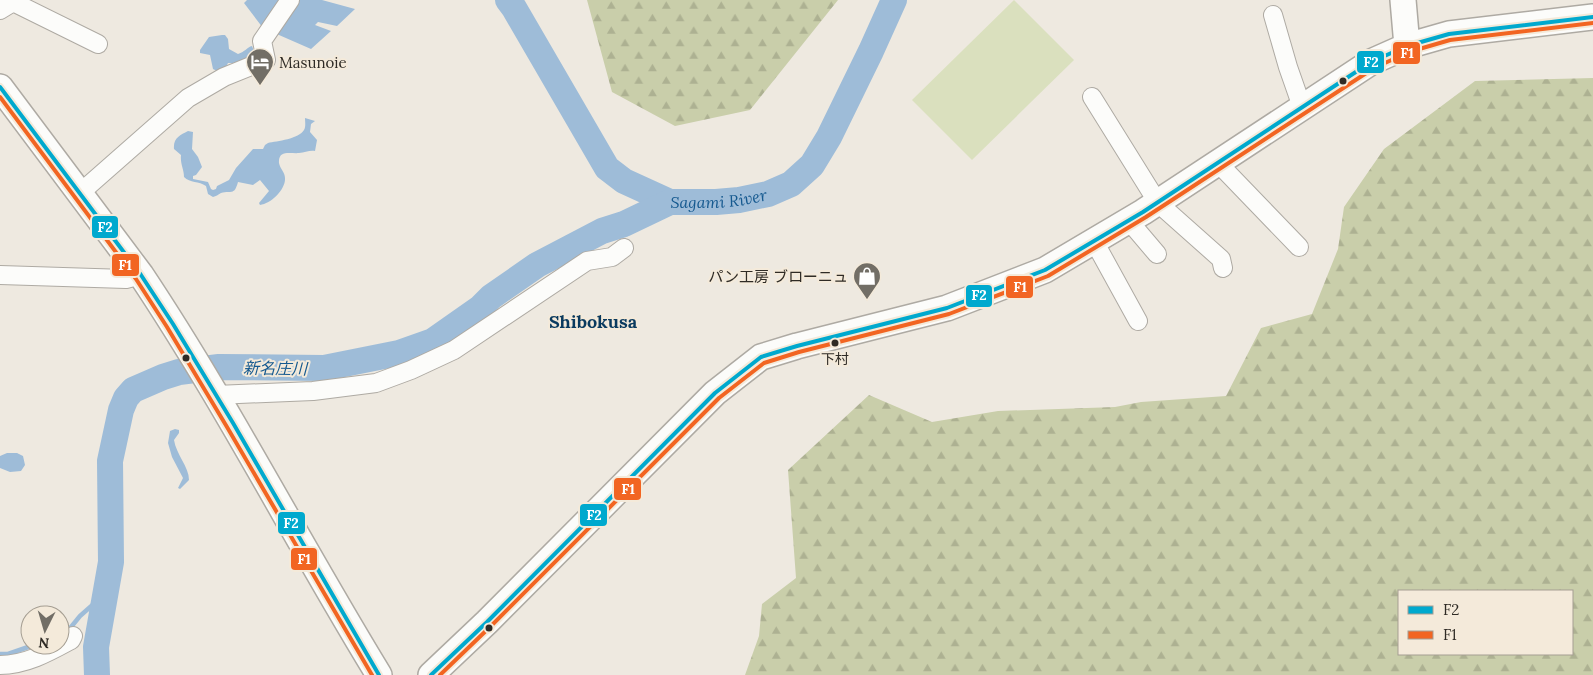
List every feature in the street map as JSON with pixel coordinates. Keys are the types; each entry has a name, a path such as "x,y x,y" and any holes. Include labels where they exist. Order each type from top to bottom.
{"street":[{"path":"80,193 188,98 224,77 266,60 262,41 290,0"},
{"path":"1403,0 1407,46"},
{"path":"9,4 98,44"},
{"path":"1273,15 1302,107"},
{"path":"431,675 487,622 715,393 761,357 947,308 1045,270 1158,203 1372,62 1407,46 1449,34 1593,17"},
{"path":"0,87 141,275 215,393 333,599 379,675"},
{"path":"1092,97 1158,203 1220,259 1223,268"},
{"path":"1218,163 1299,247"},
{"path":"1129,221 1157,254"},
{"path":"1094,241 1138,321"},
{"path":"215,393 313,391 376,383 411,370 454,350 587,261 612,257 624,248"},
{"path":"0,275 126,280 141,275"},
{"path":"0,666 33,659 71,640 73,636"}],"green space":[{"path":"587,0 838,0 750,110 675,126 612,92"},
{"path":"1014,0 1074,60 972,160 912,100"},
{"path":"1593,78 1593,675 745,675 759,636 762,604 796,578 788,470 869,395 932,422 998,411 1115,407 1141,402 1226,396 1261,328 1312,314 1338,249 1344,207 1384,149 1475,81"}],"water":[{"path":"247,0 322,0 355,9 337,26 318,22 315,25 331,31 311,49 263,28 244,3"},
{"path":"225,35 228,39 229,49 238,54 252,46 254,51 253,57 228,63 226,67 217,71 213,69 210,55 200,53 200,50 209,37"},
{"path":"305,118 315,121 311,124 310,132 317,140 315,151 283,154 279,159 279,163 285,176 283,187 269,202 260,205 259,203 269,191 260,180 253,185 238,182 234,191 221,193 213,197 208,194 206,186 184,177 181,155 174,149 178,137 188,131 193,132 192,149 202,167 193,176 193,179 208,182 213,190 229,180 236,168 253,149 263,149 268,143 298,136 304,130"},
{"path":"179,430 179,433 174,440 175,445 187,470 189,480 180,489 178,488 183,478 172,457 168,443 170,431"},
{"path":"7,453 17,453 23,456 25,465 21,471 10,472 0,468 0,456"}],"waterway":[{"name":"Sagami River","path":"508,0 607,168 624,181 670,202 739,200 768,194 791,184 812,165 829,137 894,0"},
{"name":"新名庄川","path":"97,675 96,647 111,562 110,461 121,410 126,398 133,390 179,372 219,367 324,368 399,353 433,341 537,265 602,231 624,224 670,202"},
{"path":"70,628 80,616 97,601 108,583"},
{"path":"0,654 8,654 20,650"}],"transit line":[{"name":"F2","path":"431,675 487,622 715,393 761,357 947,308 1045,270 1143,212 1371,62 1407,46 1449,34 1593,17"},
{"name":"F1","path":"440,675 719,398 764,363 799,352 949,314 1048,276 1146,217 1374,68 1409,52 1450,40 1593,23"},
{"name":"F2","path":"0,87 141,275 173,324 233,423 379,675"},
{"name":"F1","path":"0,97 136,279 167,327 372,675"}],"place":[{"name":"Masunoie","path":"260,86"},
{"name":"パン工房 ブローニュ","path":"867,300"},
{"name":"下村","path":"835,343"}],"district":[{"name":"Shibokusa","path":"593,321"}]}
